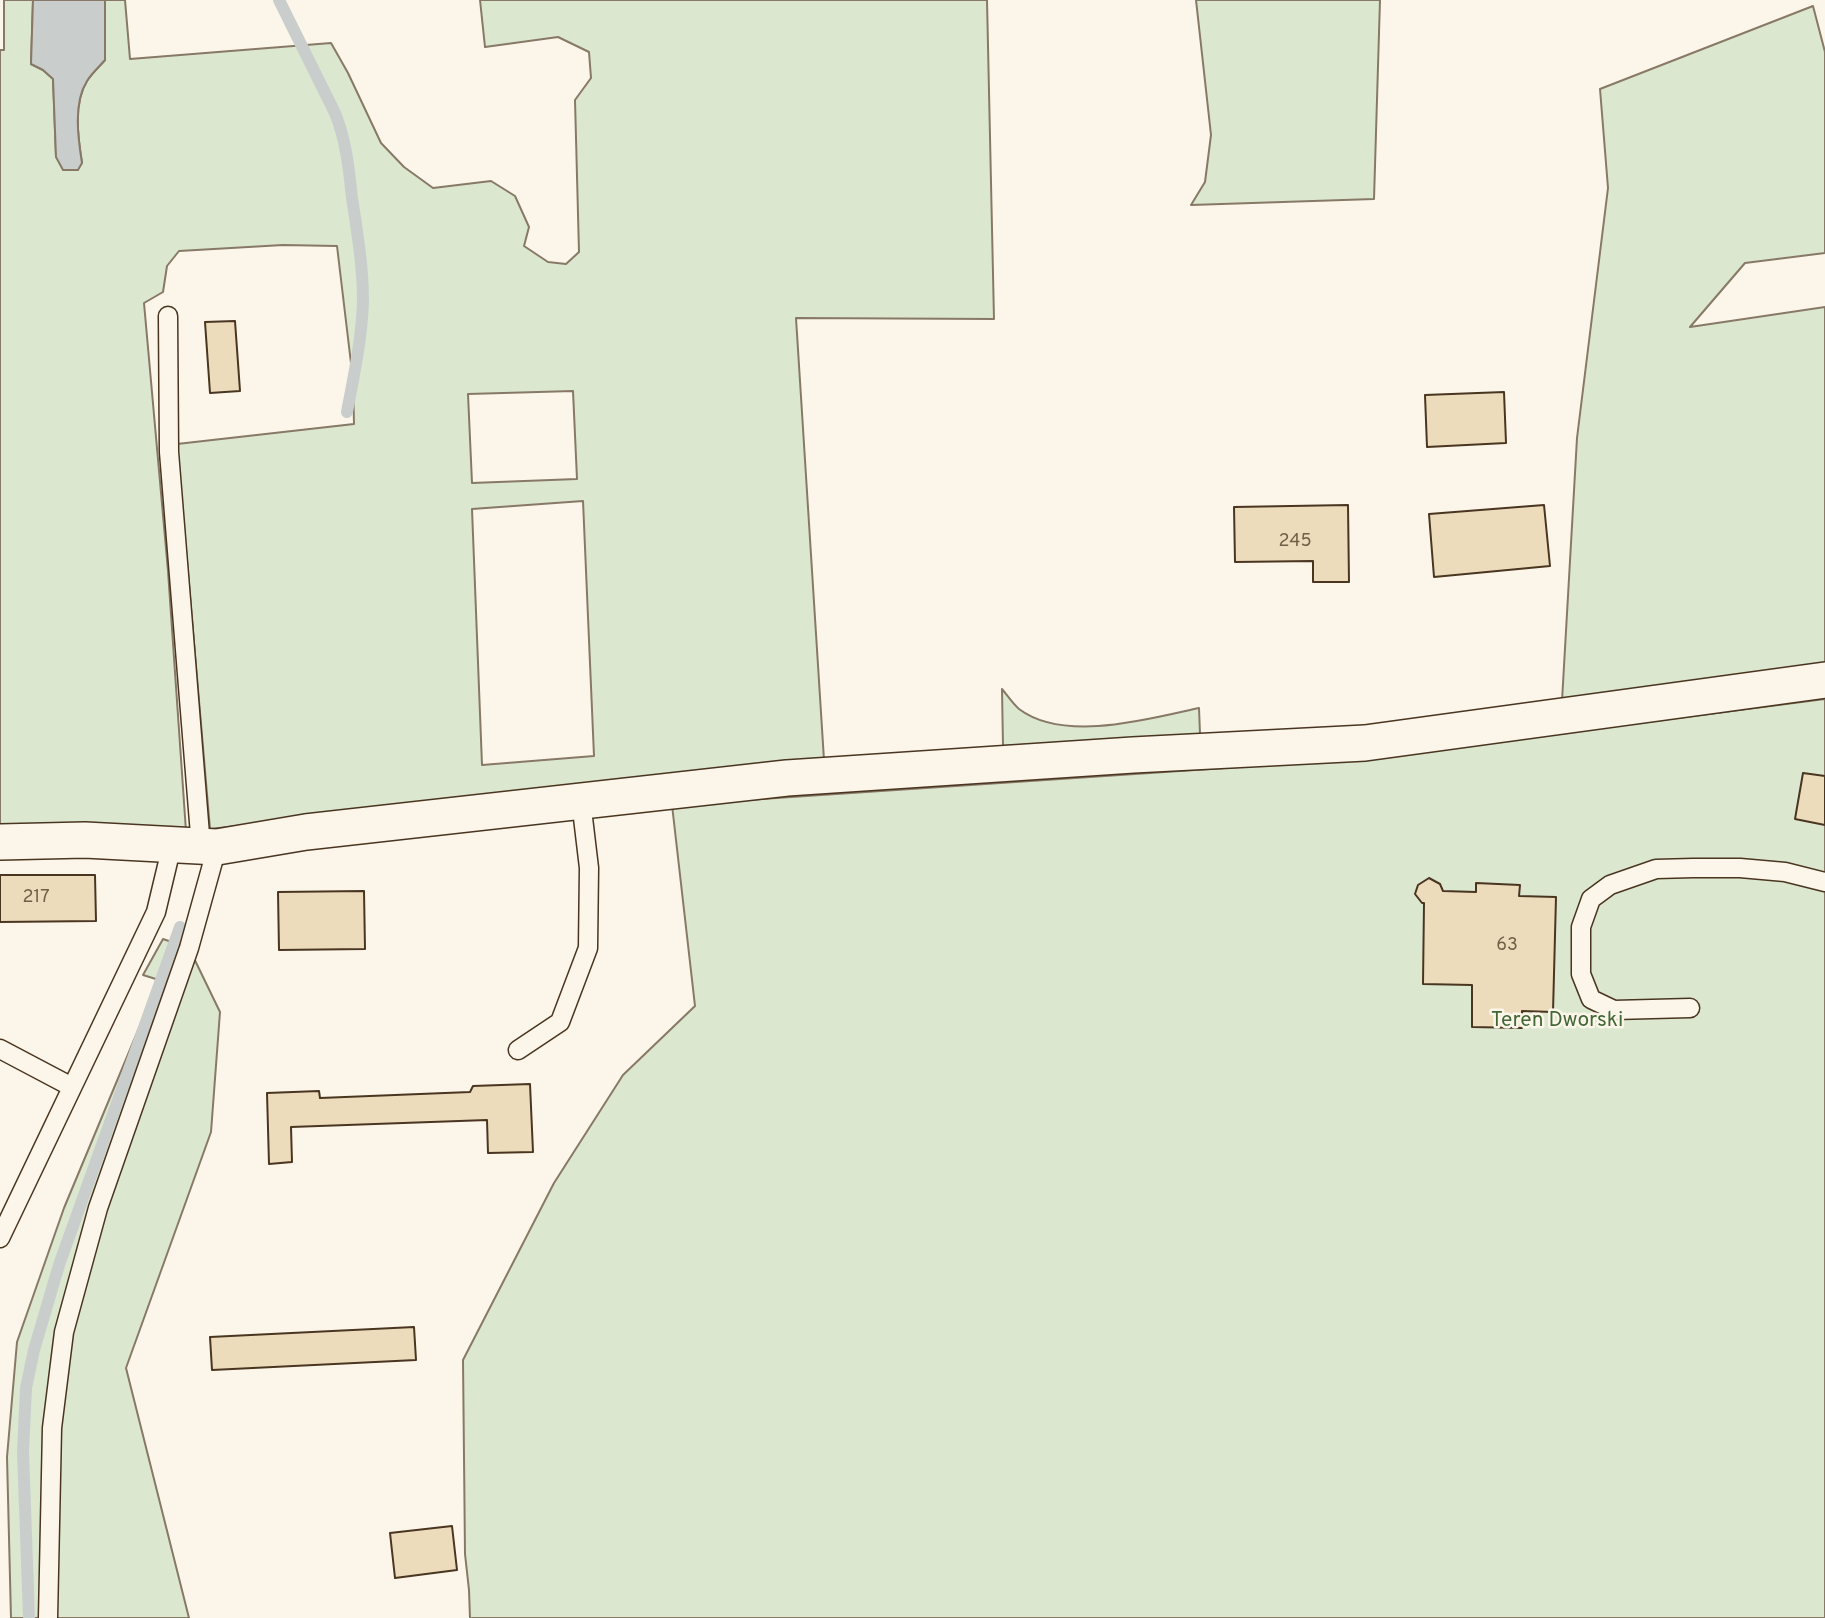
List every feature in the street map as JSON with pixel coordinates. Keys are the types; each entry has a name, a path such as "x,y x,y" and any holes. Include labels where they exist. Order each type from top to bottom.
{"street":[{"path":"0,842 85,839 196,846 787,778 1365,743 1825,680"}],"lane":[{"path":"48,1618 52,1428 64,1332 98,1208 189,948 196,846 169,452 168,316"},
{"path":"518,1050 560,1022 588,948 590,868 581,801"},
{"path":"0,1236 156,912 196,846"},
{"path":"1690,1008 1614,1010 1591,999 1581,974 1581,928 1591,899 1610,885 1656,869 1740,868 1784,872 1825,882"},
{"path":"0,1049 72,1087"}],"green space":[{"path":"4,0 33,0 31,64 53,79 56,157 82,163 78,110 87,81 105,60 105,0 125,0 130,59 331,43 381,143 404,167 433,188 491,181 515,196 529,227 524,246 548,262 566,264 579,252 575,100 591,78 589,52 558,37 485,47 480,0 987,0 994,319 796,318 824,760 210,829 177,444 354,424 353,380 337,246 283,245 179,251 167,266 163,292 144,303 168,571 186,831 0,827 0,50 4,50","holes":["573,391 577,479 472,483 468,394","583,501 594,756 482,765 472,509"]},
{"path":"1196,0 1380,0 1374,199 1191,205 1205,182 1211,135"},
{"path":"1813,6 1825,52 1825,253 1745,263 1690,327 1825,307 1825,666 1562,701 1577,438 1608,188 1600,89"},
{"path":"1002,689 1019,709 1038,719 1059,725 1083,727 1132,722 1199,708 1200,734 1003,746"},
{"name":"Teren Dworski","path":"1825,699 1825,1618 470,1618 465,1554 463,1360 554,1183 623,1075 695,1006 672,805 1359,759"},
{"path":"163,939 189,948 220,1012 211,1132 126,1368 189,1618 11,1618 7,1457 17,1342 64,1208 159,980 143,975"}],"shaded area":[{"path":"33,0 105,0 105,60 87,81 78,110 82,163 78,170 63,170 56,157 53,79 31,64"}],"building":[{"path":"235,321 240,391 210,393 205,322"},
{"path":"1504,392 1506,443 1427,447 1425,395"},
{"path":"1348,505 1349,582 1313,582 1313,561 1235,562 1234,507"},
{"path":"1544,505 1550,566 1434,577 1429,514"},
{"path":"1803,773 1825,776 1825,825 1795,819"},
{"path":"0,875 95,875 96,921 0,922"},
{"path":"1429,878 1440,884 1443,891 1476,892 1476,883 1520,885 1519,896 1556,897 1553,1012 1522,1011 1522,1028 1472,1027 1472,985 1423,984 1424,903 1415,894 1418,885"},
{"path":"364,891 365,949 279,950 278,892"},
{"path":"530,1084 533,1152 488,1153 487,1120 291,1127 292,1162 269,1164 267,1093 319,1091 320,1098 470,1092 473,1086"},
{"path":"414,1327 416,1360 212,1370 210,1337"},
{"path":"452,1526 457,1570 395,1578 390,1533"}],"waterway":[{"path":"279,0 335,113 346,155 361,261 363,300 347,412"},
{"path":"29,1618 23,1452 26,1388 34,1350 59,1265 180,927"}]}
